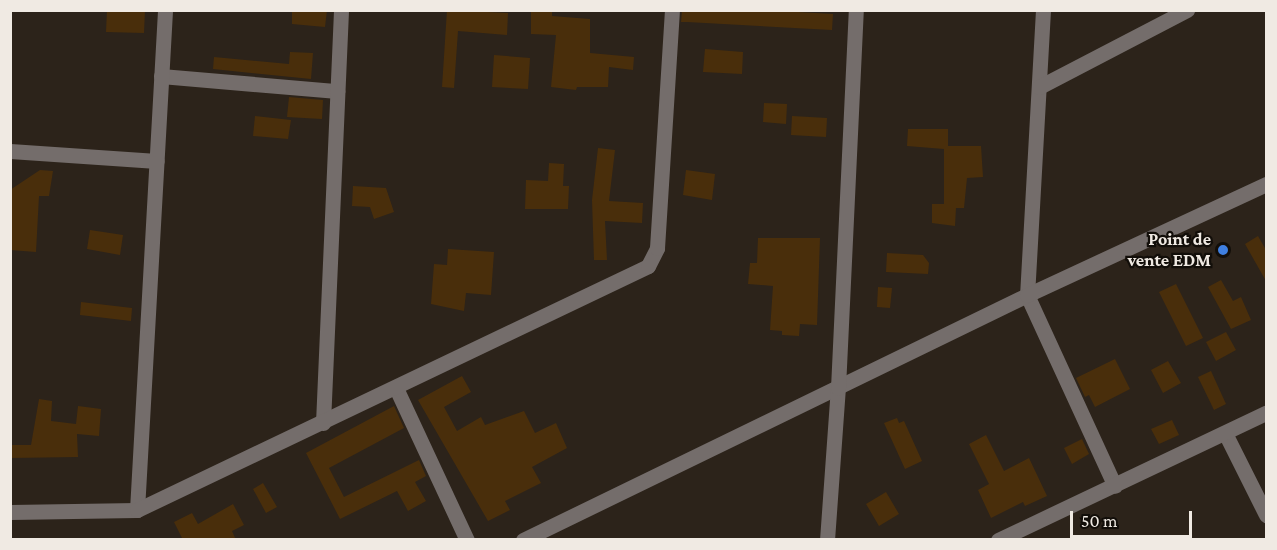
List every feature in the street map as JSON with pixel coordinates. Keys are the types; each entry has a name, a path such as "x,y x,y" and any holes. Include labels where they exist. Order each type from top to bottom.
{"street":[{"path":"137,510 165,10"},
{"path":"323,423 340,10"},
{"path":"10,512 137,510 396,388 653,261 657,248 672,10"},
{"path":"827,540 838,388 856,10"},
{"path":"1043,10 1027,295 1115,486"},
{"path":"1039,87 1187,10"},
{"path":"161,76 337,91"},
{"path":"10,152 157,161"},
{"path":"523,540 1027,295 1266,184"},
{"path":"396,388 467,540"},
{"path":"998,540 1266,413"},
{"path":"1225,433 1266,515"}],"building":[{"path":"107,10 145,10 144,33 106,32"},
{"path":"292,10 327,10 325,27 292,24"},
{"path":"447,10 508,13 507,35 458,31 454,88 442,87"},
{"path":"531,10 552,10 552,16 590,19 590,53 634,57 633,70 609,67 608,87 577,87 576,90 551,87 556,35 531,34"},
{"path":"682,10 763,10 833,14 832,30 681,22"},
{"path":"705,49 743,52 742,74 703,72"},
{"path":"290,52 313,53 311,79 213,69 214,57 289,64"},
{"path":"494,55 530,58 528,89 492,87"},
{"path":"289,97 323,100 322,119 287,117"},
{"path":"764,103 787,104 786,124 763,122"},
{"path":"255,116 291,120 288,139 253,136"},
{"path":"792,116 827,118 826,137 791,135"},
{"path":"908,129 948,129 948,146 981,146 983,177 967,178 964,208 956,208 955,226 932,223 932,204 944,204 944,149 907,146"},
{"path":"598,148 615,150 609,201 643,203 642,223 605,221 607,260 594,260 592,200"},
{"path":"549,163 564,164 563,186 569,186 568,209 525,209 526,180 548,181"},
{"path":"40,170 53,171 49,196 39,196 36,252 10,250 10,190"},
{"path":"686,170 715,174 712,200 683,195"},
{"path":"353,186 386,188 394,212 374,219 370,207 352,206"},
{"path":"90,230 123,235 120,255 87,249"},
{"path":"1258,236 1266,250 1266,281 1245,244"},
{"path":"758,238 820,238 817,325 800,324 799,336 782,335 782,331 770,330 773,286 748,284 750,263 757,263"},
{"path":"448,249 494,252 491,295 466,293 464,311 431,304 434,264 447,265"},
{"path":"887,253 923,255 929,263 928,274 886,272"},
{"path":"1221,280 1233,301 1241,297 1251,320 1231,329 1208,287"},
{"path":"1176,284 1203,338 1186,346 1159,292"},
{"path":"878,287 892,288 890,308 877,307"},
{"path":"81,302 132,308 131,321 80,315"},
{"path":"1226,332 1236,350 1216,361 1206,342"},
{"path":"1115,359 1130,389 1095,407 1089,395 1085,397 1076,378"},
{"path":"1168,361 1181,383 1163,393 1151,370"},
{"path":"1211,371 1226,404 1214,410 1198,377"},
{"path":"462,376 471,392 444,407 457,431 481,417 485,425 524,411 535,433 556,423 567,448 532,467 541,483 505,501 510,510 488,521 418,400"},
{"path":"39,399 52,401 51,421 76,424 78,406 101,409 99,436 77,434 78,457 10,458 10,445 31,445"},
{"path":"394,406 404,428 329,468 344,497 419,460 426,476 415,482 426,501 408,511 397,491 340,519 306,453"},
{"path":"897,418 899,423 904,421 922,461 905,469 884,423"},
{"path":"1172,420 1179,435 1159,444 1151,429"},
{"path":"986,435 1004,471 1029,458 1047,496 1025,506 1023,502 991,518 978,490 989,484 969,444"},
{"path":"1082,439 1089,454 1072,464 1064,448"},
{"path":"263,483 277,507 266,513 253,489"},
{"path":"886,492 899,514 879,526 866,504"},
{"path":"233,504 244,525 232,531 236,540 183,540 174,522 192,513 198,524"}],"place":[{"name":"Point de vente EDM","path":"1223,250"}]}
